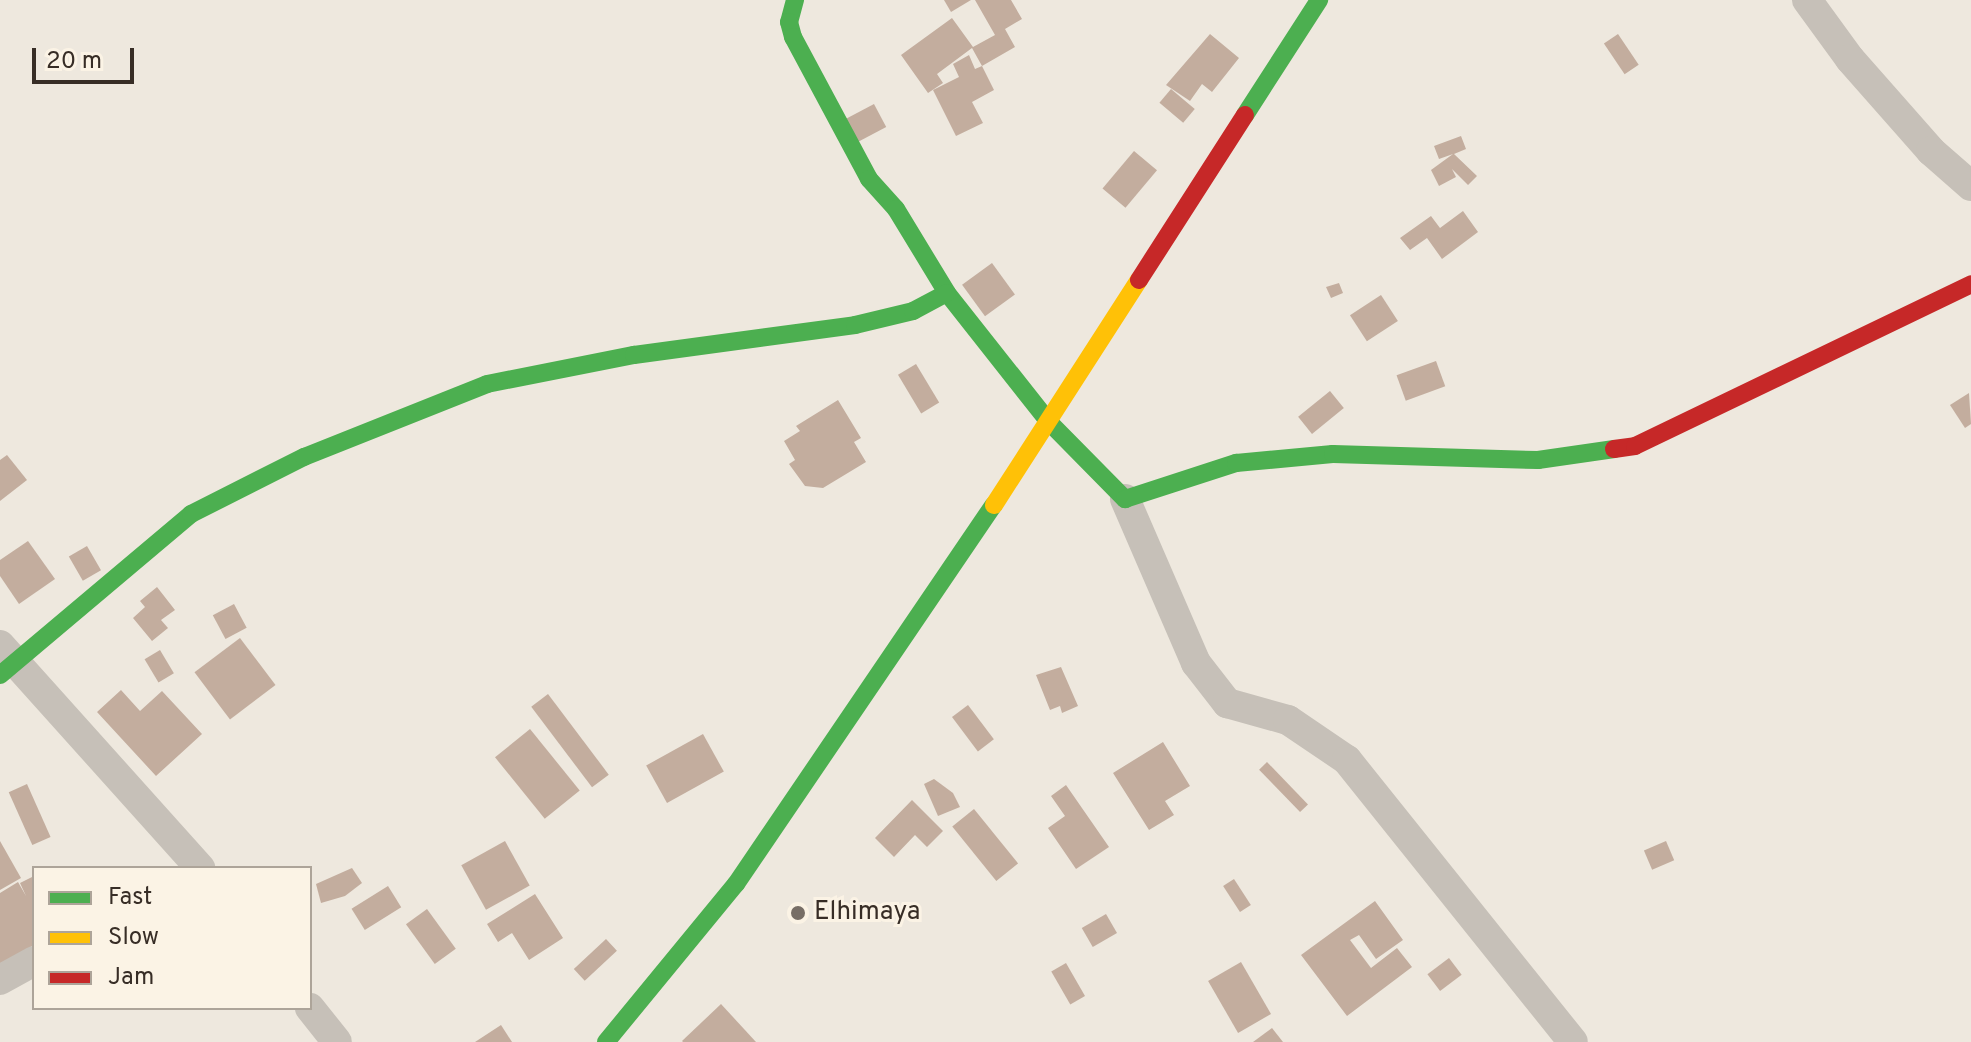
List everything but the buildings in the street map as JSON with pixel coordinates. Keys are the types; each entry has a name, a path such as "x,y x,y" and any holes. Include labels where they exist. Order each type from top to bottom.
{"street":[{"path":"795,0 789,22 803,60 869,179 896,209 947,293 1048,421 1125,499 1196,663 1227,703 1288,720 1347,760 1573,1042"},
{"path":"606,1042 736,884 915,628 1319,0"},
{"path":"1807,0 1870,82 1971,186"},
{"path":"1125,499 1236,463 1348,453 1538,460 1635,446 1971,284"},
{"path":"197,866 5,662 191,514 248,481 487,384 619,358 855,325 913,311 947,293"},
{"path":"0,980 32,962"},
{"path":"312,1010 337,1042"}],"traffic: fast":[{"path":"795,0 789,22 793,37 869,179 896,209 947,293 1048,421 1125,499 1236,463 1333,454 1538,460 1614,449"},
{"path":"1245,115 1319,0"},
{"path":"0,675 191,514 304,457 487,384 634,355 855,325 913,311 947,293"},
{"path":"606,1042 736,884 994,505"}],"traffic: slow":[{"path":"994,505 1139,280"}],"traffic: jam":[{"path":"1139,280 1245,115"},
{"path":"1614,449 1635,446 1971,284"}],"place":[{"name":"Elhimaya","path":"798,913"}]}
